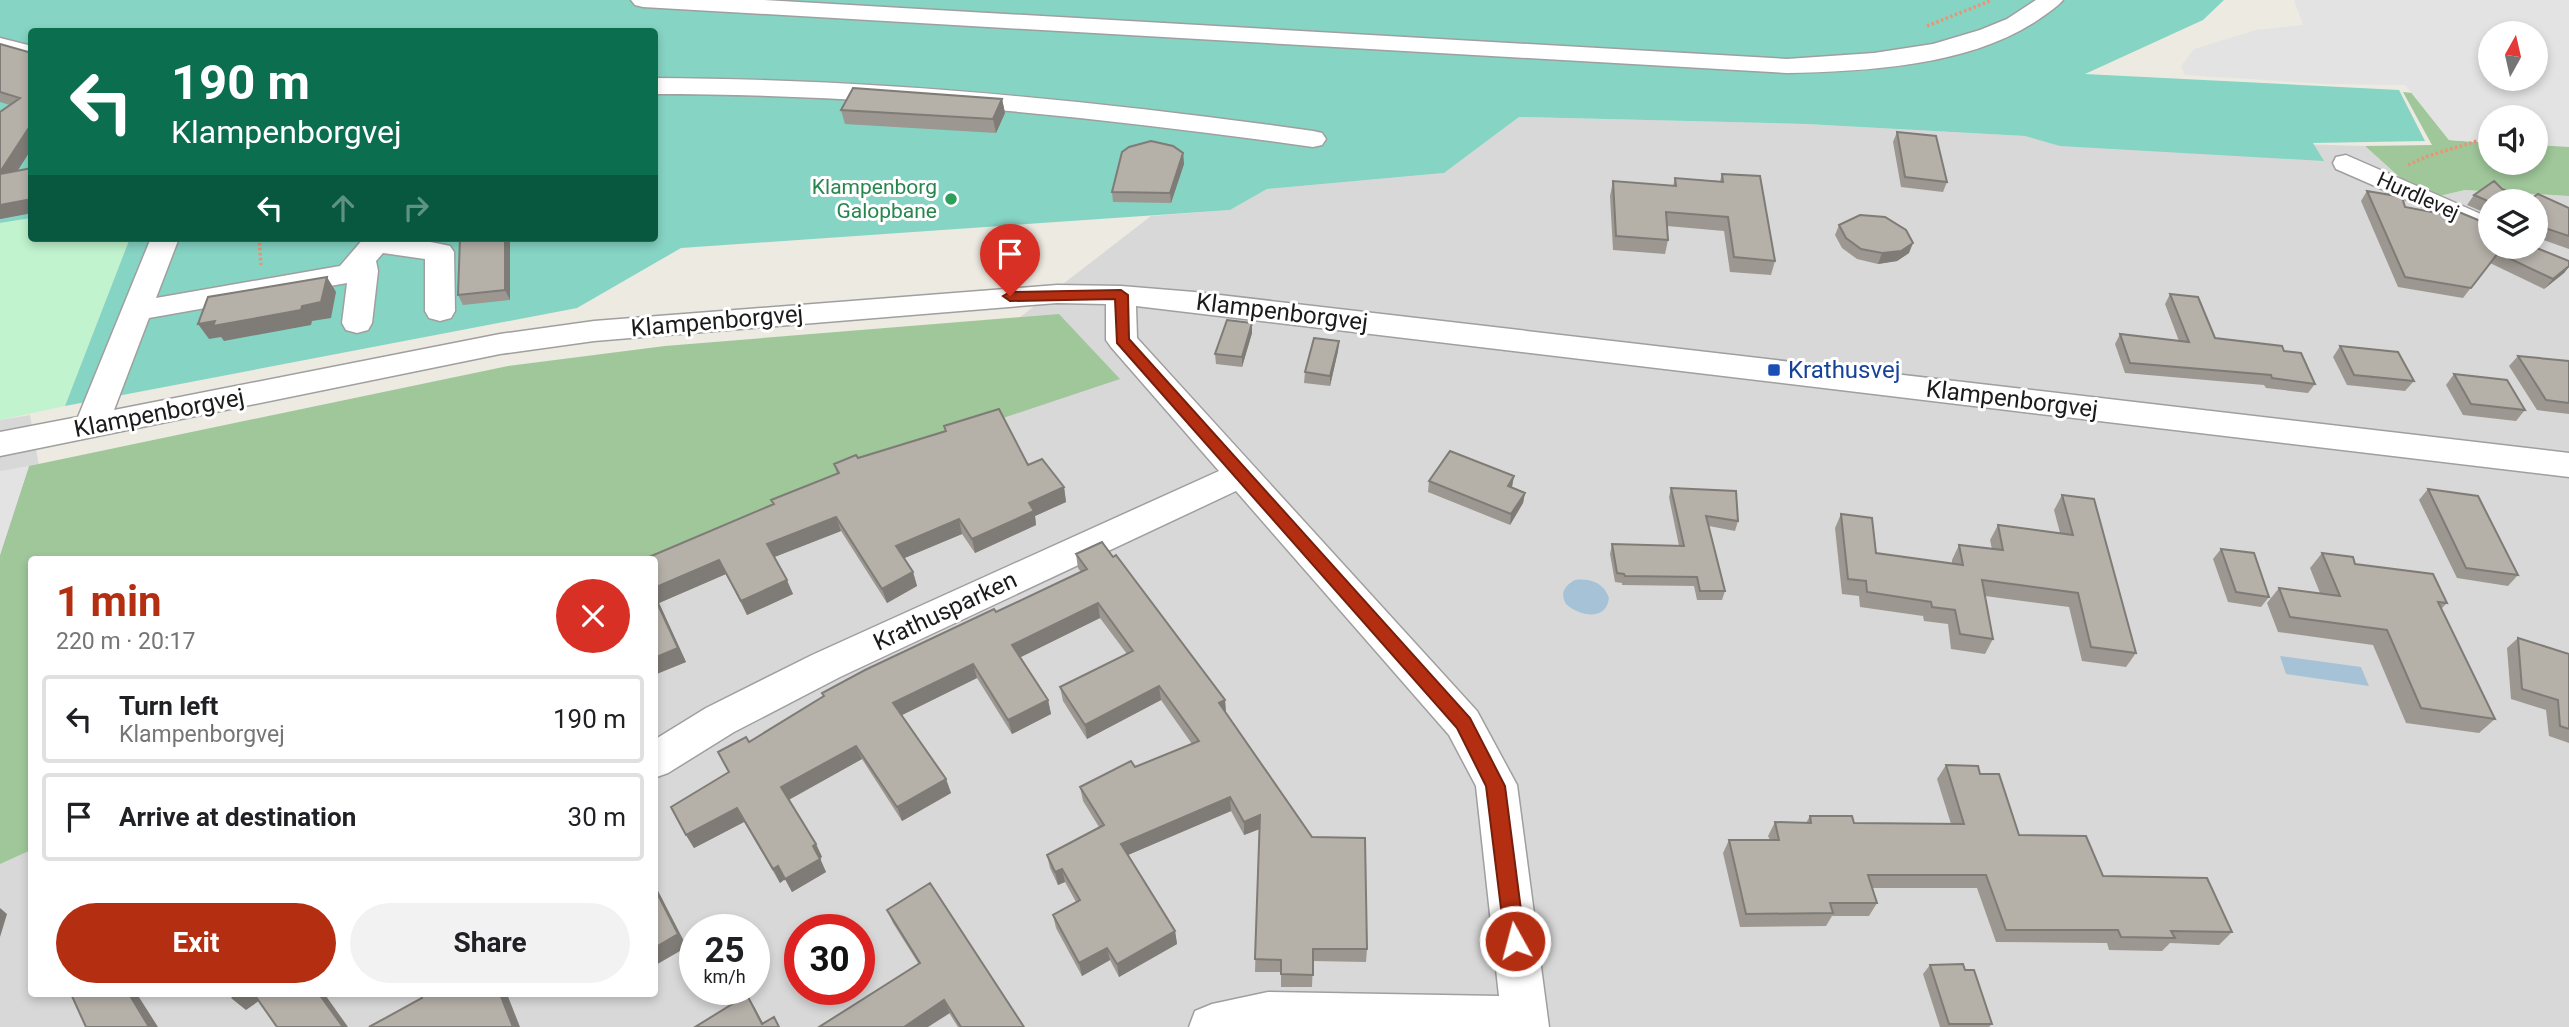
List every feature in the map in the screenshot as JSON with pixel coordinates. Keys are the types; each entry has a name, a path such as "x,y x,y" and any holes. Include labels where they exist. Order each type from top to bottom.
{"street":[{"path":"643,0 1787,66 1877,60 1961,44 2015,24 2051,0"},
{"path":"0,45 28,52"},
{"path":"658,86 738,85 917,92 1144,114 1313,139"},
{"name":"Hurdlevej","path":"2346,163 2478,223"},
{"path":"91,426 163,242"},
{"path":"136,312 350,273 372,247"},
{"path":"372,247 440,252 440,312"},
{"path":"357,323 363,271 372,247"},
{"name":"Klampenborgvej","path":"4,453 91,426 500,344 594,331 1057,294 1121,295 1207,302 2569,465"},
{"path":"1121,295 1122,340 1463,723 1496,786 1525,1023 1268,1015 1212,1027"},
{"name":"Krathusparken","path":"658,759 720,720 817,671 1242,474"}],"path":[{"path":"2384,180 2420,157 2478,143"}],"shaded area":[{"name":"Klampenborg Galopbane","path":"0,0 2224,0 2203,20 2085,74 2399,90 2425,141 2313,143 2324,161 2060,146 2025,136 1806,124 1519,117 1444,173 1267,189 1230,210 681,248 577,308 65,406 128,242 658,242 658,28 28,28 28,218 0,223"},
{"path":"2294,0 2569,0 2569,147 2548,146 2548,105 2478,105 2478,142 2449,140 2405,85 2325,84 2185,75 2181,66 2194,49 2256,30 2303,25"},
{"path":"1519,117 1806,124 2025,136 2365,146 2406,183 2439,196 2465,190 2478,191 2478,259 2548,259 2548,195 2569,196 2569,1027 0,1027 0,420 30,415 41,477 975,352 1151,216 1230,210 1267,189 1444,173"},
{"path":"29,466 0,555 0,471"},
{"path":"1575,580 1591,581 1604,589 1609,598 1603,611 1598,614 1585,614 1566,604 1564,590"},
{"path":"2280,656 2361,667 2369,686 2286,674"}],"green space":[{"path":"2403,92 2412,93 2449,140 2478,142 2478,175 2548,175 2548,145 2569,146 2569,196 2548,195 2548,189 2478,189 2439,196 2406,183 2365,146 2432,145"},
{"path":"28,218 28,242 128,242 65,406 0,420 0,223"},
{"path":"1059,314 1120,379 862,465 658,558 658,556 28,556 28,851 0,864 0,555 29,466 508,366 665,346"}],"building":[{"path":"0,44 28,52 28,129 0,172 0,112 20,98 0,92"},
{"path":"853,88 1002,99 993,119 841,110"},
{"path":"1897,132 1936,136 1947,182 1905,177"},
{"path":"1151,141 1173,146 1183,153 1170,193 1112,192 1122,152 1129,147"},
{"path":"28,169 28,200 0,205 0,174"},
{"path":"1722,174 1760,176 1775,261 1734,257 1728,217 1666,212 1668,240 1616,236 1613,181 1676,186 1675,178 1723,182"},
{"path":"2494,181 2502,189 2483,189"},
{"path":"2367,191 2402,197 2405,207 2447,215 2454,210 2478,220 2478,259 2493,259 2471,288 2405,277"},
{"path":"2548,199 2569,208 2569,236 2548,229"},
{"path":"1860,215 1885,217 1906,230 1913,243 1901,251 1882,253 1861,249 1846,238 1839,225"},
{"path":"460,242 505,242 505,290 458,295"},
{"path":"2548,253 2569,261 2569,266 2553,279 2511,259 2548,259"},
{"path":"327,277 321,302 302,306 301,310 213,326 215,321 198,324 208,297"},
{"path":"2170,294 2198,297 2215,338 2282,346 2284,351 2301,353 2315,384 2272,378 2271,375 2130,363 2120,334 2189,342"},
{"path":"1227,320 1252,323 1242,357 1215,354"},
{"path":"1314,338 1339,341 1330,376 1305,372"},
{"path":"2340,346 2398,352 2414,381 2354,375"},
{"path":"2518,356 2569,361 2569,403 2546,400"},
{"path":"2454,374 2507,380 2525,410 2471,404"},
{"path":"999,409 1028,465 1042,459 1064,487 1029,503 1034,511 972,539 959,519 896,546 913,572 882,589 836,517 767,544 787,580 741,601 719,560 658,586 658,556 651,556 774,504 771,500 839,473 834,464 856,455 858,458 946,431 944,426"},
{"path":"1450,451 1514,476 1508,486 1525,493 1511,514 1429,481"},
{"path":"1671,488 1736,491 1738,521 1706,516 1725,591 1700,591 1697,577 1625,576 1617,573 1612,544 1684,546"},
{"path":"2428,489 2478,496 2518,575 2466,568"},
{"path":"2062,495 2094,499 2136,653 2091,647 2078,593 1982,580 1993,639 1960,634 1955,610 1932,607 1931,602 1867,592 1866,581 1848,579 1841,514 1872,518 1876,553 1963,565 1959,545 2003,550 1998,525 2073,535"},
{"path":"1102,542 1113,557 1116,555 1225,700 1219,703 1312,837 1365,838 1367,949 1313,949 1313,975 1281,974 1281,960 1255,959 1260,815 1244,822 1230,797 1121,844 1175,931 1117,964 1107,948 1079,963 1053,915 1080,900 1062,869 1055,872 1047,855 1104,825 1080,787 1131,761 1135,767 1199,741 1159,686 1085,725 1060,687 1133,651 1098,603 1012,645 1048,700 1008,720 973,664 893,703 946,779 897,807 856,746 781,787 816,844 813,846 820,859 785,879 778,866 773,869 737,808 686,835 671,807 729,772 718,752 746,737 749,742 824,696 822,693 865,670 994,609 996,612 1087,569 1076,554"},
{"path":"2221,549 2254,553 2269,597 2236,592"},
{"path":"2322,553 2353,557 2355,564 2433,574 2447,603 2438,602 2495,719 2421,708 2387,630 2290,617 2279,588 2340,596"},
{"path":"658,605 678,648 658,656"},
{"path":"2518,638 2569,654 2569,729 2560,726 2558,700 2522,689"},
{"path":"1946,765 1978,766 1980,774 1999,774 2019,835 2086,836 2103,876 2207,878 2232,932 2171,931 2175,938 2121,937 2118,930 2006,930 1986,875 1868,875 1877,903 1830,903 1833,913 1746,914 1729,840 1779,840 1775,822 1811,823 1810,816 1852,816 1854,823 1964,824"},
{"path":"930,883 1024,1027 961,1027 944,1000 904,1027 819,1027 854,1005 875,1005 875,992 920,963 887,910"},
{"path":"658,895 678,934 658,946"},
{"path":"1963,964 1965,970 1974,970 1992,1024 1949,1024 1930,965"},
{"path":"72,997 131,997 149,1027 86,1027"},
{"path":"256,997 321,997 343,1027 277,1027"},
{"path":"501,997 513,1027 369,1027 422,998"},
{"path":"731,1005 752,1005 762,1024 774,1017 779,1027 695,1027"}],"place":[{"name":"Klampenborg Galopbane","path":"951,199"},
{"name":"Krathusvej","path":"1774,370"}],"route":[{"path":"1010,296 1121,295 1122,340 1463,723 1496,786 1515,941"}]}
